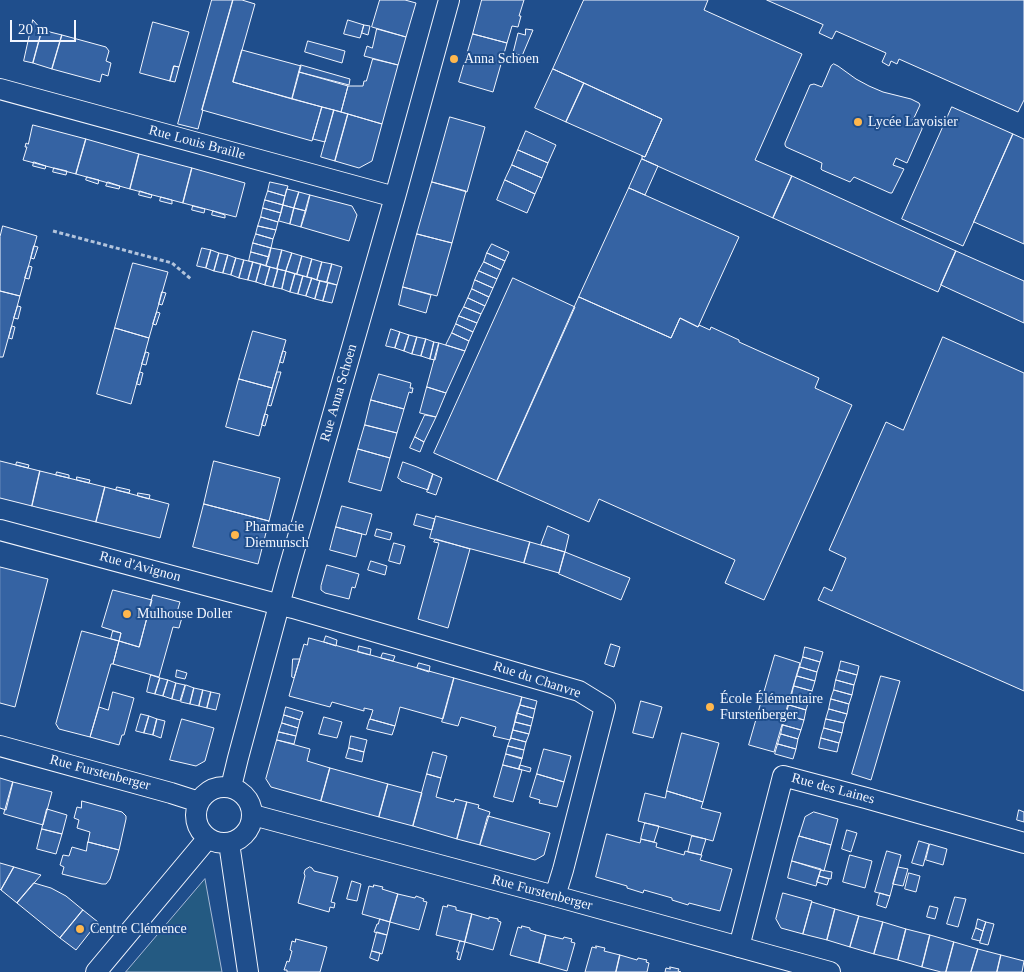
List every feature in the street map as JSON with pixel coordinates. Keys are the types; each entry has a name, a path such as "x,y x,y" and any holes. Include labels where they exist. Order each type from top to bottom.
{"street":[{"name":"Rue Anna Schoen","path":"231,787 449,0"},
{"name":"Rue Louis Braille","path":"0,89 395,197"},
{"name":"Rue d'Avignon","path":"0,530 280,605"},
{"name":"Rue du Chanvre","path":"280,605 579,691 605,707 555,896"},
{"name":"Rue Furstenberger","path":"0,746 172,793 198,802"},
{"name":"Rue des Laines","path":"739,947 783,776 1024,843"},
{"path":"231,787 247,797 252,806 252,823 243,836 237,840 229,843 215,842 202,833 198,826 196,810 198,802 212,788 231,787"},
{"name":"Rue Furstenberger","path":"253,815 830,972"},
{"path":"96,972 208,838"},
{"path":"229,843 248,972"}],"path":[{"path":"53,231 172,264 191,279"}],"shaded area":[{"path":"205,879 222,972 126,972"}],"building":[{"path":"212,0 233,0 198,129 178,124"},
{"path":"233,0 242,0 255,4 233,82 322,107 312,141 202,110"},
{"path":"380,0 405,0 416,3 406,37 372,27"},
{"path":"482,0 524,0 518,27 512,26 507,43 473,34"},
{"path":"584,0 708,0 704,10 802,54 755,160 792,176 773,218 642,159 642,156 645,157 662,119 553,69"},
{"path":"767,0 1024,0 1024,100 1018,112 899,59 897,64 891,61 889,66 882,62 886,53 836,31 832,39 819,33 823,25"},
{"path":"33,20 42,30 33,63 24,61"},
{"path":"348,20 364,25 360,38 344,34"},
{"path":"153,22 189,32 179,67 174,66 170,81 140,73"},
{"path":"364,25 370,26 368,35 362,33"},
{"path":"377,29 406,37 398,65 364,56 367,46 372,48"},
{"path":"526,29 533,30 522,56 513,53 518,33 525,35"},
{"path":"42,30 62,35 52,69 33,63"},
{"path":"473,34 507,43 493,92 459,82"},
{"path":"62,35 106,47 109,51 106,61 111,63 108,76 102,74 100,82 52,69"},
{"path":"308,41 345,51 342,63 305,52"},
{"path":"242,50 301,66 292,99 233,82"},
{"path":"373,59 398,65 382,124 341,112 348,86 363,86"},
{"path":"834,64 869,86 883,92 911,99 920,105 913,120 921,124 922,129 907,163 896,158 893,165 904,169 892,193 854,177 850,182 822,170 822,163 785,145 810,85 814,84 822,87 831,66"},
{"path":"301,65 350,79 349,85 299,72"},
{"path":"174,66 179,67 175,82 170,81"},
{"path":"553,69 584,83 566,122 535,108"},
{"path":"299,72 348,86 341,112 292,99"},
{"path":"584,83 662,119 645,157 566,122"},
{"path":"322,107 334,110 325,142 313,139"},
{"path":"952,107 1013,134 963,246 902,219"},
{"path":"334,110 348,114 335,161 321,157"},
{"path":"348,114 382,124 372,161 359,168 335,161"},
{"path":"450,117 485,127 467,192 432,182"},
{"path":"33,125 86,139 76,174 23,160 27,147 25,147 26,143 28,144"},
{"path":"526,131 556,145 548,163 518,150"},
{"path":"1013,134 1024,139 1024,244 974,222"},
{"path":"86,139 139,154 130,189 76,174"},
{"path":"518,150 548,163 542,178 512,165"},
{"path":"139,154 192,168 183,203 130,189"},
{"path":"642,159 658,166 645,195 629,188"},
{"path":"34,162 46,166 45,169 33,166"},
{"path":"512,165 542,178 535,194 505,180"},
{"path":"54,168 67,171 66,175 53,172"},
{"path":"192,168 245,183 236,217 183,203"},
{"path":"792,176 956,251 938,292 773,218"},
{"path":"87,177 99,180 98,184 86,180"},
{"path":"505,180 535,194 527,213 497,200"},
{"path":"108,182 120,186 119,189 106,186"},
{"path":"270,182 288,186 285,196 268,191"},
{"path":"432,182 466,191 452,243 417,234"},
{"path":"629,188 739,237 698,327 680,318 671,338 579,297"},
{"path":"287,189 299,192 294,208 283,205"},
{"path":"140,191 152,195 151,198 139,195"},
{"path":"268,191 285,196 283,205 265,200"},
{"path":"299,192 310,195 306,211 294,208"},
{"path":"310,195 352,206 357,215 349,241 301,227"},
{"path":"161,197 172,200 172,204 160,201"},
{"path":"265,200 283,205 281,213 263,208"},
{"path":"283,205 294,208 290,224 279,221"},
{"path":"193,206 205,209 204,213 192,210"},
{"path":"263,208 281,213 278,222 261,217"},
{"path":"294,208 306,211 301,227 290,224"},
{"path":"213,211 225,215 225,218 212,215"},
{"path":"261,217 278,222 276,230 258,226"},
{"path":"3,226 37,236 20,296 0,291 0,237"},
{"path":"258,226 276,230 273,239 256,234"},
{"path":"256,234 273,239 271,248 253,243"},
{"path":"417,234 452,243 437,296 403,287"},
{"path":"253,243 271,248 269,257 251,252"},
{"path":"492,244 509,252 505,261 487,253"},
{"path":"34,246 38,247 34,259 31,258"},
{"path":"202,248 211,250 206,268 197,266"},
{"path":"271,248 282,250 277,269 266,266"},
{"path":"211,250 219,253 214,271 206,268"},
{"path":"282,250 292,253 286,271 277,269"},
{"path":"956,251 1024,281 1024,323 941,285"},
{"path":"251,252 269,257 266,266 249,261"},
{"path":"219,253 228,255 223,273 214,271"},
{"path":"292,253 302,256 297,274 286,271"},
{"path":"487,253 505,261 501,270 484,262"},
{"path":"228,255 236,258 231,275 223,273"},
{"path":"302,256 312,259 307,277 297,274"},
{"path":"236,258 244,260 239,278 231,275"},
{"path":"312,259 322,262 317,280 307,277"},
{"path":"244,260 253,262 248,280 239,278"},
{"path":"253,262 261,264 256,282 248,280"},
{"path":"322,262 332,264 327,282 317,280"},
{"path":"484,262 501,270 497,279 479,271"},
{"path":"133,263 168,272 149,338 115,328"},
{"path":"261,264 270,267 265,285 256,282"},
{"path":"332,264 342,267 337,285 327,282"},
{"path":"29,266 32,267 29,279 25,278"},
{"path":"270,267 278,269 273,287 265,285"},
{"path":"278,269 286,271 282,289 273,287"},
{"path":"286,271 295,274 290,292 282,289"},
{"path":"479,271 497,279 493,288 475,280"},
{"path":"295,274 303,276 298,294 290,292"},
{"path":"303,276 312,278 306,296 298,294"},
{"path":"312,278 320,281 315,299 306,296"},
{"path":"513,278 575,307 497,481 434,453"},
{"path":"475,280 493,288 489,297 472,289"},
{"path":"320,281 328,283 323,301 315,299"},
{"path":"328,283 337,285 332,303 323,301"},
{"path":"403,287 431,295 426,313 399,305"},
{"path":"472,289 489,297 485,306 468,298"},
{"path":"0,291 20,296 3,357 0,357"},
{"path":"162,292 166,293 162,305 159,304"},
{"path":"579,297 671,338 680,318 698,327 699,325 710,330 711,327 739,340 739,342 819,378 815,388 852,405 764,600 725,583 735,560 599,499 589,522 497,481"},
{"path":"468,298 485,306 481,314 464,307"},
{"path":"18,306 21,307 18,319 14,318"},
{"path":"464,307 481,314 477,323 459,316"},
{"path":"157,312 160,313 156,325 153,324"},
{"path":"459,316 477,323 473,332 456,324"},
{"path":"456,324 473,332 469,341 452,333"},
{"path":"12,326 15,327 12,339 9,338"},
{"path":"115,328 149,338 131,404 97,394"},
{"path":"391,329 400,332 395,348 386,346"},
{"path":"253,331 286,340 272,388 239,379"},
{"path":"400,332 409,335 404,351 395,348"},
{"path":"452,333 469,341 465,351 446,345"},
{"path":"409,335 417,337 412,354 404,351"},
{"path":"417,337 426,339 421,356 412,354"},
{"path":"943,337 1024,373 1024,691 818,600 824,587 832,591 846,558 829,550 886,422 903,430"},
{"path":"426,339 434,342 430,359 421,356"},
{"path":"434,342 439,343 435,360 430,359"},
{"path":"439,343 465,351 446,393 427,387"},
{"path":"283,351 286,352 283,363 280,362"},
{"path":"146,352 149,353 146,365 142,364"},
{"path":"140,372 143,373 140,385 137,384"},
{"path":"277,372 281,372 271,406 268,405"},
{"path":"379,374 411,383 412,393 409,392 404,409 371,400"},
{"path":"239,379 272,388 259,436 226,427"},
{"path":"427,387 446,393 436,417 420,413"},
{"path":"371,400 404,409 397,433 365,425"},
{"path":"265,414 268,415 265,426 262,425"},
{"path":"425,415 436,417 424,442 415,437"},
{"path":"365,425 397,433 390,458 358,449"},
{"path":"415,437 424,442 420,452 410,448"},
{"path":"358,449 390,458 381,491 349,482"},
{"path":"0,461 40,471 32,506 0,498"},
{"path":"214,461 280,478 269,521 204,504"},
{"path":"17,462 29,465 28,468 16,465"},
{"path":"403,462 433,474 428,490 401,481 398,478"},
{"path":"40,471 105,487 96,522 32,506"},
{"path":"57,472 69,475 69,478 56,475"},
{"path":"433,474 442,478 436,495 427,492"},
{"path":"77,477 90,480 89,483 77,480"},
{"path":"105,487 169,504 160,538 96,522"},
{"path":"117,487 130,490 129,493 116,490"},
{"path":"138,493 150,495 149,499 138,496"},
{"path":"204,504 269,521 258,564 193,547"},
{"path":"342,506 372,514 366,535 336,527"},
{"path":"417,514 435,519 432,530 414,525"},
{"path":"436,516 530,542 524,563 430,538"},
{"path":"548,526 569,535 565,552 541,545"},
{"path":"336,527 362,534 356,557 330,550"},
{"path":"377,529 392,533 390,540 375,536"},
{"path":"436,539 470,549 448,628 418,619 439,543 434,542"},
{"path":"530,542 565,552 559,573 524,563"},
{"path":"394,543 405,546 400,564 389,561"},
{"path":"565,552 630,578 621,600 559,574"},
{"path":"371,561 387,566 385,575 368,570"},
{"path":"327,565 359,574 355,588 352,587 349,599 325,593 321,590"},
{"path":"0,567 48,579 15,707 0,703"},
{"name":"Mulhouse Doller","path":"113,590 152,600 139,647 119,641 121,633 102,627"},
{"path":"153,595 180,602 177,612 183,614 179,628 173,627 159,677 113,664 119,641 139,647"},
{"path":"82,631 119,641 90,737 59,729 56,724"},
{"path":"113,631 121,633 119,641 111,639"},
{"path":"326,636 337,640 336,646 324,642"},
{"path":"309,638 454,678 443,719 400,707 395,726 370,719 373,710 364,708 364,711 332,702 330,707 289,696 304,644 307,645"},
{"path":"611,644 620,647 614,667 605,664"},
{"path":"359,646 371,649 370,655 358,652"},
{"path":"805,647 823,652 820,662 803,657"},
{"path":"383,653 395,656 393,661 381,658"},
{"path":"775,655 800,663 774,752 749,745"},
{"path":"803,657 820,662 817,672 800,667"},
{"path":"293,659 300,659 294,678 292,677"},
{"path":"841,661 859,666 857,675 839,670"},
{"path":"419,663 430,666 429,672 417,668"},
{"path":"800,667 817,672 815,681 797,676"},
{"path":"177,670 187,673 185,679 176,677"},
{"path":"839,670 857,675 854,685 836,680"},
{"path":"151,675 160,678 155,694 147,692"},
{"path":"797,676 815,681 812,691 794,686"},
{"path":"881,676 900,681 871,780 852,774"},
{"path":"160,678 168,680 163,696 155,694"},
{"path":"454,678 522,697 510,740 493,736 496,727 461,717 458,726 442,722"},
{"path":"168,680 176,683 172,699 163,696"},
{"path":"836,680 854,685 852,695 834,690"},
{"path":"176,683 185,685 180,701 172,699"},
{"path":"186,685 194,688 190,704 181,702"},
{"path":"794,686 812,691 809,700 792,695"},
{"path":"194,688 203,690 199,706 190,704"},
{"path":"203,690 211,692 207,708 199,706"},
{"path":"834,690 852,695 849,704 831,699"},
{"path":"113,692 134,698 124,735 122,735 119,745 90,737 99,707 108,710"},
{"path":"211,692 220,694 216,710 207,708"},
{"path":"792,695 809,700 806,710 789,705"},
{"path":"522,697 537,701 535,709 520,705"},
{"path":"831,699 849,704 847,714 829,709"},
{"path":"641,701 662,707 653,738 633,733"},
{"path":"520,705 535,709 533,718 517,713"},
{"path":"789,705 806,710 804,720 786,715"},
{"path":"286,707 303,712 300,720 284,715"},
{"path":"829,709 847,714 844,723 826,719"},
{"path":"517,713 533,718 531,726 515,722"},
{"path":"141,714 149,716 144,733 136,731"},
{"path":"284,715 300,720 298,728 282,723"},
{"path":"786,715 804,720 801,730 783,725"},
{"path":"149,716 157,719 153,735 144,733"},
{"path":"324,717 342,722 337,738 319,734"},
{"path":"157,719 165,721 161,738 153,735"},
{"path":"182,719 214,728 205,761 196,766 170,760"},
{"path":"370,719 395,726 392,735 367,729"},
{"path":"826,719 844,723 842,733 824,728"},
{"path":"515,722 531,726 529,734 513,730"},
{"path":"282,723 298,728 296,736 279,732"},
{"path":"783,725 801,730 798,739 781,734"},
{"path":"824,728 842,733 839,743 821,738"},
{"path":"513,730 529,734 526,742 511,738"},
{"path":"279,732 296,736 294,744 277,740"},
{"path":"682,733 719,743 703,802 667,791"},
{"path":"781,734 798,739 796,749 778,744"},
{"path":"351,736 367,740 364,752 349,748"},
{"path":"511,738 526,742 524,750 508,746"},
{"path":"821,738 839,743 837,752 819,748"},
{"path":"277,740 310,749 307,761 330,768 321,801 271,787 266,779"},
{"path":"778,744 796,749 793,759 775,754"},
{"path":"508,746 524,750 522,759 506,754"},
{"path":"349,748 364,752 362,762 346,758"},
{"path":"544,749 571,756 564,782 537,774"},
{"path":"433,752 447,756 441,778 427,774"},
{"path":"506,754 522,758 519,769 503,765"},
{"path":"503,765 522,770 513,802 494,797"},
{"path":"520,765 531,768 530,772 519,769"},
{"path":"330,768 388,784 379,817 321,801"},
{"path":"427,774 441,778 436,797 454,802 455,799 467,802 457,839 413,826"},
{"path":"537,774 564,782 557,807 539,803 540,800 530,797"},
{"path":"0,778 13,782 6,810 0,808"},
{"path":"13,782 52,792 43,825 4,814"},
{"path":"388,784 422,793 413,826 379,817"},
{"path":"667,791 703,802 701,808 721,813 713,841 638,821 645,793 665,798"},
{"path":"82,801 122,812 126,816 119,850 88,842 90,832 77,828 79,820 74,818 77,807 81,808"},
{"path":"467,802 479,805 478,808 490,812 480,845 457,839"},
{"path":"47,809 67,815 62,834 42,829"},
{"path":"1019,810 1024,812 1024,822 1017,820"},
{"path":"814,812 838,819 831,845 799,836 805,817"},
{"path":"488,816 550,833 544,855 535,860 480,845"},
{"path":"645,823 659,826 654,842 641,839"},
{"path":"42,829 62,834 56,854 37,849"},
{"path":"847,830 857,833 851,852 842,849"},
{"path":"607,834 640,843 641,839 657,843 656,847 684,855 685,851 702,855 700,860 732,869 720,911 689,903 688,905 644,890 643,893 596,877"},
{"path":"692,836 706,839 701,855 688,852"},
{"path":"799,836 831,845 824,871 792,861"},
{"path":"919,841 929,844 923,866 912,863"},
{"path":"88,842 119,850 110,879 106,884 62,874 64,867 60,865 63,855 69,856 72,847 86,851"},
{"path":"930,844 947,849 943,865 926,860"},
{"path":"887,851 901,855 890,896 875,892"},
{"path":"850,855 872,861 865,888 843,882"},
{"path":"792,861 821,869 816,886 788,878"},
{"path":"0,863 14,867 1,890 0,889"},
{"path":"14,867 41,875 17,903 1,890"},
{"path":"310,867 314,871 338,877 331,902 335,903 334,908 330,907 329,912 298,903 305,870"},
{"path":"898,867 908,869 903,886 893,884"},
{"path":"821,870 832,872 831,879 819,876"},
{"path":"909,873 920,876 916,892 905,889"},
{"path":"819,876 829,879 827,885 817,882"},
{"path":"352,881 361,884 357,901 347,899"},
{"path":"34,883 51,888 66,896 83,910 60,938 17,903"},
{"path":"374,885 398,894 390,922 362,914 369,886 373,887"},
{"path":"783,893 812,901 803,934 781,928 776,919"},
{"path":"880,893 890,896 886,908 877,905"},
{"path":"398,894 415,898 416,896 427,902 419,930 390,922"},
{"path":"955,897 966,899 958,927 947,924"},
{"path":"812,902 835,909 827,940 803,934"},
{"path":"448,905 456,907 456,910 472,914 465,942 436,935 443,906 447,907"},
{"path":"930,906 938,908 935,919 927,917"},
{"path":"835,909 859,916 850,947 827,940"},
{"name":"Centre Clémence","path":"83,910 98,922 76,950 60,938"},
{"path":"472,914 489,919 489,917 498,919 501,922 493,950 465,942"},
{"path":"859,916 883,922 874,954 850,947"},
{"path":"380,919 390,922 387,935 374,932"},
{"path":"978,919 986,922 983,931 976,928"},
{"path":"883,922 906,929 898,960 874,954"},
{"path":"986,922 994,924 988,945 980,943"},
{"path":"522,926 546,935 539,963 510,955 518,927 521,928"},
{"path":"976,928 983,931 980,941 972,939"},
{"path":"906,929 930,935 922,967 898,960"},
{"path":"377,932 387,935 382,954 372,951"},
{"path":"546,935 572,939 571,942 575,943 567,971 539,963"},
{"path":"930,935 954,942 946,972 922,967"},
{"path":"296,939 327,947 320,972 287,972 287,970 284,970 287,961 289,962 292,941 295,942"},
{"path":"460,941 465,942 460,960 457,959 459,952 457,952"},
{"path":"954,942 978,949 971,972 946,972"},
{"path":"596,946 605,948 604,951 620,955 616,972 585,972 592,947 596,948"},
{"path":"978,949 1001,955 997,972 971,972"},
{"path":"372,951 380,953 378,961 370,958"},
{"path":"620,955 637,960 638,958 647,960 646,962 649,963 647,972 616,972"},
{"path":"1001,955 1024,961 1022,972 997,972"},
{"path":"670,967 679,969 678,971 681,972 665,972 666,968 670,969"}],"place":[{"name":"Anna Schoen","path":"454,59"},
{"name":"Lycée Lavoisier","path":"858,122"},
{"name":"Pharmacie Diemunsch","path":"235,535"},
{"name":"Mulhouse Doller","path":"127,614"},
{"name":"École Élémentaire Furstenberger","path":"710,707"},
{"name":"Centre Clémence","path":"80,929"}]}
